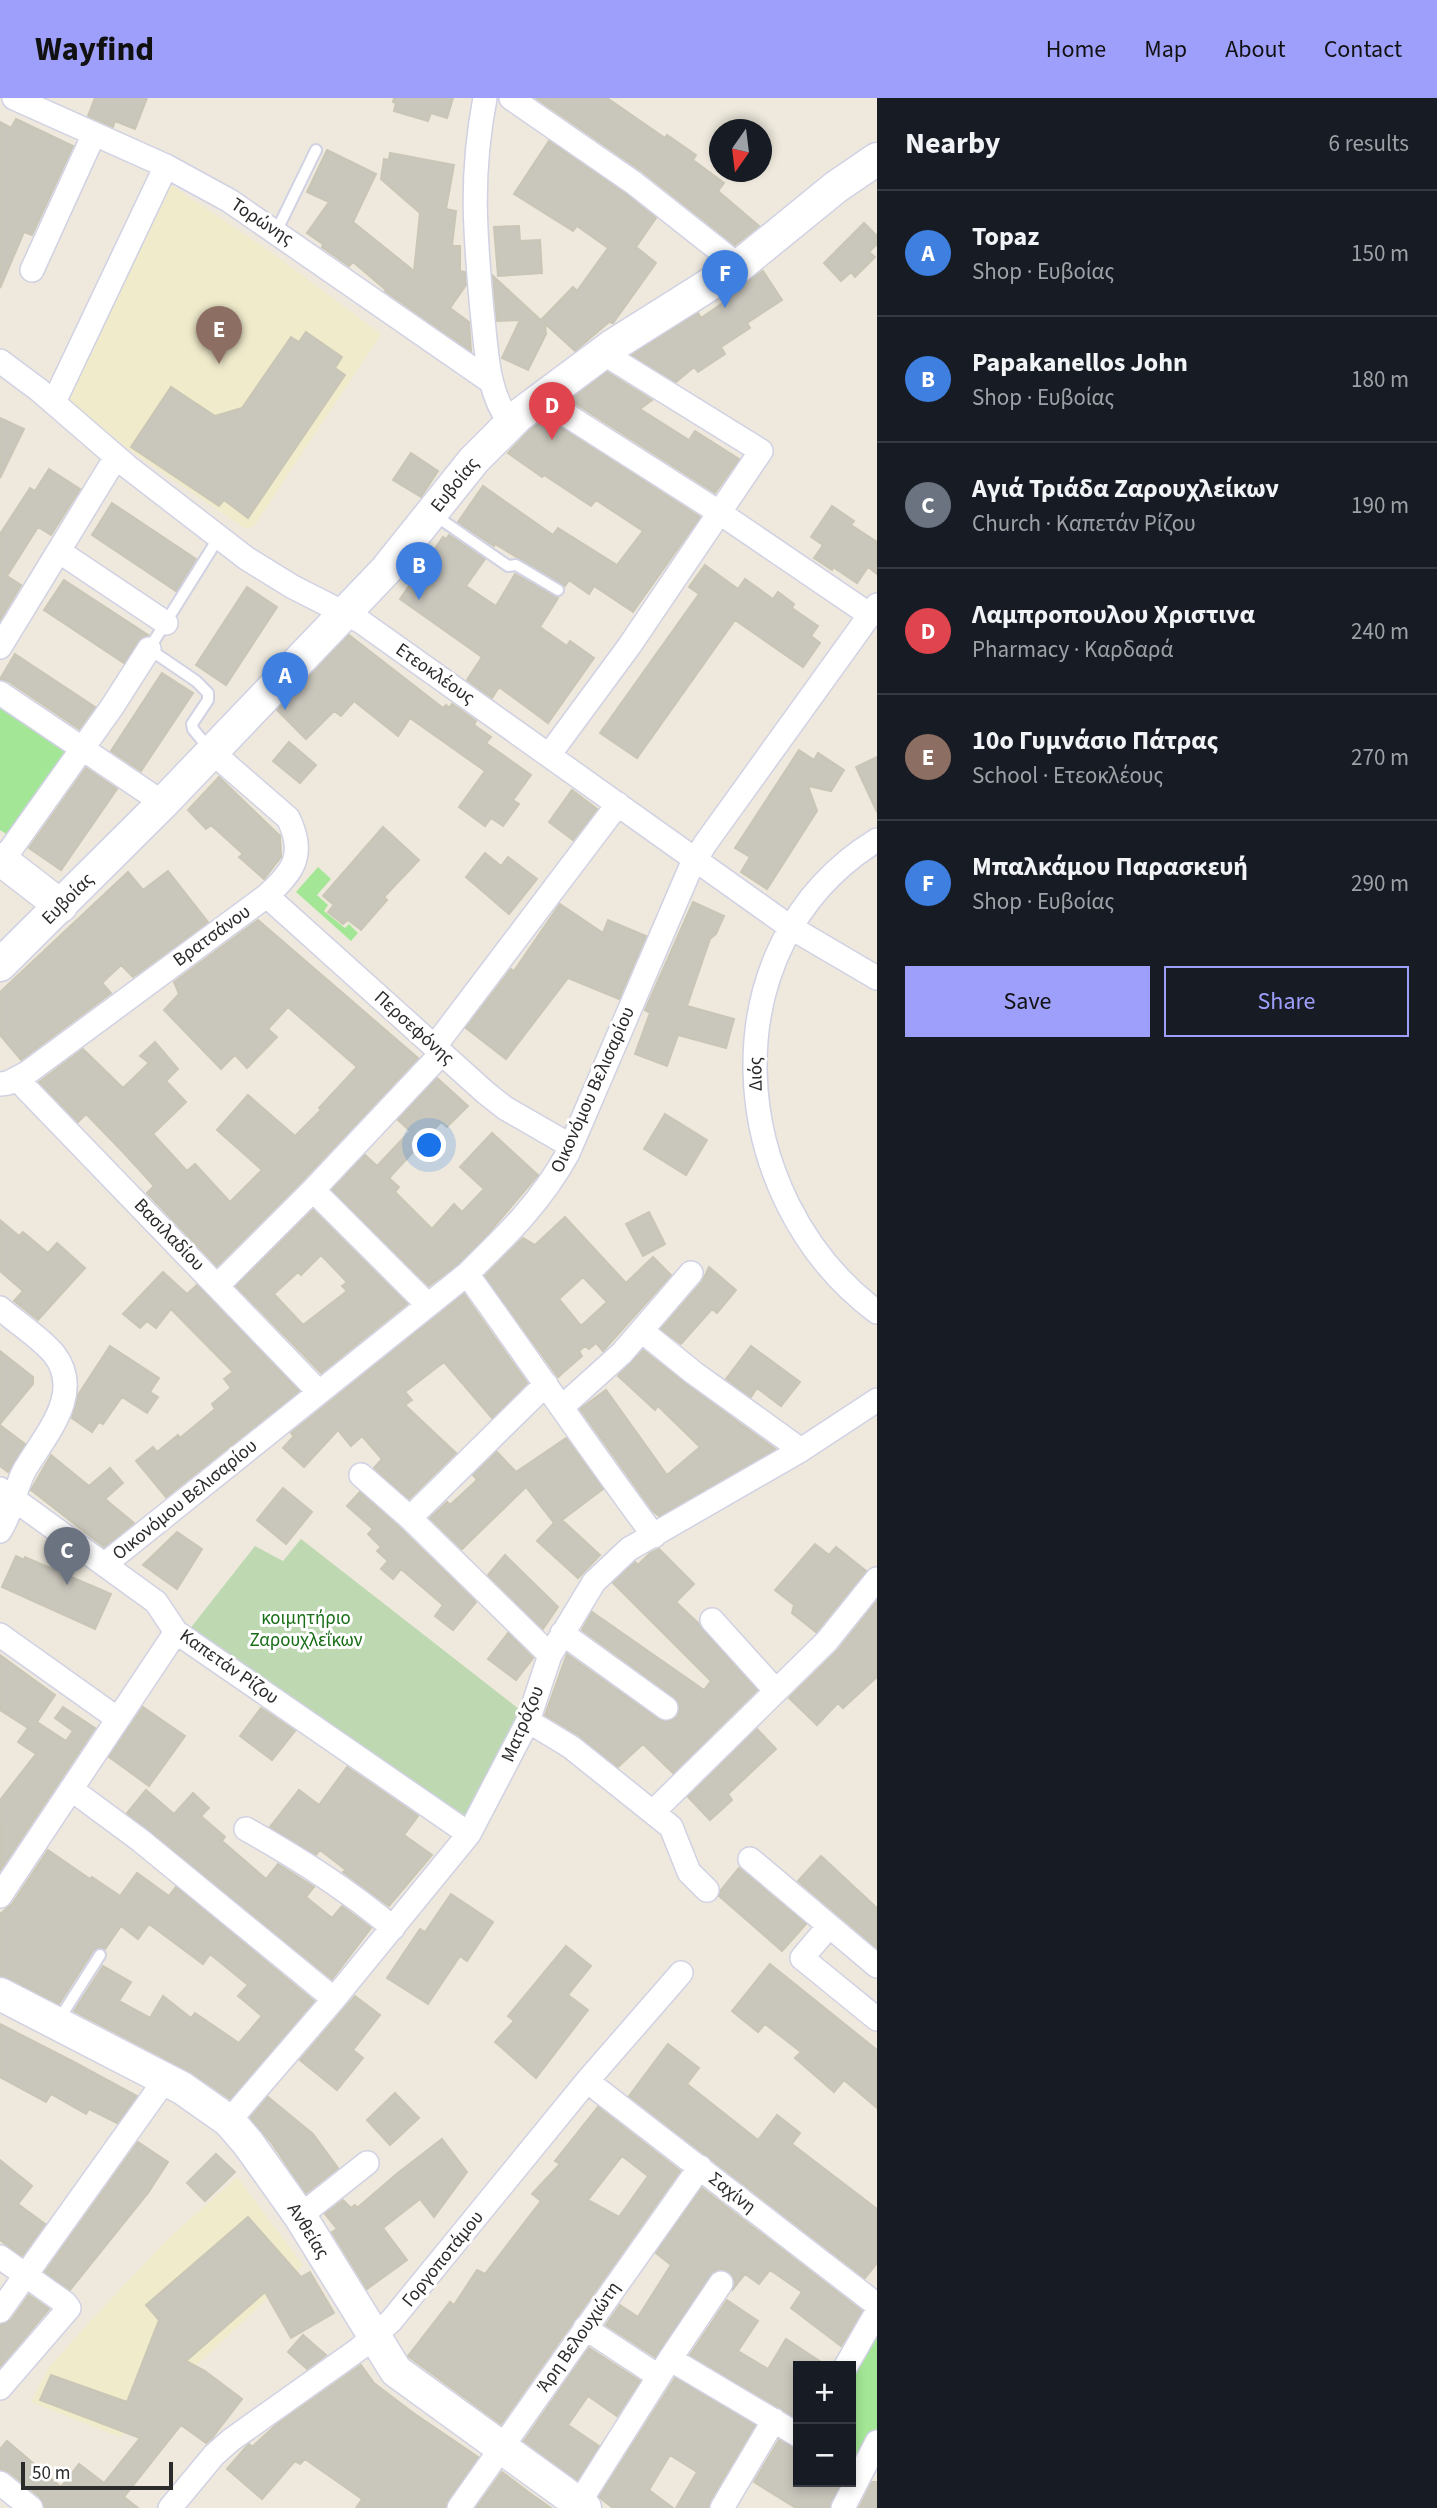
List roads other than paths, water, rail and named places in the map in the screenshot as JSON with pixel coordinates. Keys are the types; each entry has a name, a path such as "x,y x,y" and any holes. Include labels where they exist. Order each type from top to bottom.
{"main road":[{"name":"Ευβοίας","path":"0,965 163,803 386,570 474,460 510,423 603,353 739,266 836,187 877,159"},
{"path":"1,859 61,906"},
{"name":"Ανθείας","path":"0,1994 198,2098 229,2121 300,2216 396,2371 582,2506"}],"street":[{"name":"Τορώνης","path":"14,98 166,166 230,201 490,381"},
{"path":"485,98 476,156 474,216 490,381 497,404 510,423"},
{"path":"511,98 634,183 739,266"},
{"path":"32,270 94,135"},
{"path":"54,402 166,166"},
{"path":"550,755 630,645 761,451 603,353"},
{"name":"Ετεοκλέους","path":"0,361 54,402 116,457 276,578 360,621 790,927 877,978"},
{"path":"540,398 874,610"},
{"path":"0,647 116,457"},
{"path":"60,552 166,623"},
{"name":"Οικονόμου Βελισαρίου","path":"105,1563 467,1274 516,1227 542,1195 571,1146 679,892 696,859 874,610"},
{"path":"1,859 112,707 149,649"},
{"path":"0,693 163,803"},
{"name":"Βρατσάνου","path":"8,1081 267,895 285,879 298,853 295,831 288,818 212,752"},
{"path":"218,1285 313,1190 438,1049 618,804"},
{"name":"Διός","path":"877,840 824,882 790,927 775,958 757,1033 754,1071 764,1142 786,1200 824,1264 847,1288 877,1312"},
{"name":"Περσεφόνης","path":"267,895 505,1108 571,1146"},
{"name":"Βασιλαδίου","path":"8,1081 218,1285 319,1392"},
{"path":"313,1190 428,1304"},
{"path":"562,1407 622,1353 691,1273"},
{"path":"467,1274 597,1460 654,1536"},
{"path":"0,1308 53,1353 65,1372 65,1393 58,1413 8,1494 0,1531"},
{"path":"642,1331 713,1387 801,1450"},
{"path":"410,1517 546,1384"},
{"name":"Ματρόζου","path":"229,2121 334,1999 469,1834 528,1721 550,1655 594,1583 629,1549 801,1450 877,1400"},
{"path":"361,1475 410,1517 550,1655"},
{"name":"Καπετάν Ρίζου","path":"8,1494 156,1602 176,1632 469,1834"},
{"path":"653,1812 827,1641 877,1579"},
{"path":"712,1620 776,1691"},
{"path":"4,1882 71,1789 176,1632"},
{"path":"562,1633 666,1708"},
{"path":"0,1635 118,1719"},
{"path":"528,1721 571,1747 671,1827 689,1872 707,1890"},
{"path":"71,1789 140,1840 334,1999"},
{"path":"246,1829 290,1853 357,1898 393,1928"},
{"path":"750,1859 877,1966"},
{"path":"829,1926 802,1958 877,2019"},
{"name":"Γοργοποτάμου","path":"170,2508 214,2455 231,2440 374,2338 428,2277 587,2081 681,1973"},
{"path":"0,2311 165,2080"},
{"name":"Σαχίνη","path":"587,2081 877,2305"},
{"path":"300,2216 367,2164"},
{"name":"Άρη Βελουχιώτη","path":"459,2508 699,2167"},
{"path":"0,2257 69,2308 0,2388"},
{"path":"582,2506 664,2367 721,2283"},
{"path":"849,2361 877,2312"},
{"path":"585,2328 774,2420 793,2432"},
{"path":"722,2508 774,2420"},
{"path":"856,2469 877,2442"},
{"path":"0,2483 31,2508"},
{"path":"843,2508 850,2487"}],"lane":[{"path":"276,232 316,150"},
{"path":"431,513 508,566 516,565 558,590"},
{"path":"212,752 192,724 208,700 208,693 196,681 149,649 219,537"},
{"path":"57,2024 100,1955"}],"place":[{"name":"Μπαλκάμου Παρασκευή","path":"725,308"},
{"name":"10ο Γυμνάσιο Πάτρας","path":"219,364"},
{"name":"Λαμπροπουλου Χριστινα","path":"552,440"},
{"name":"Papakanellos John","path":"419,600"},
{"name":"Topaz","path":"285,710"},
{"name":"Αγιά Τριάδα Ζαρουχλείκων","path":"67,1585"}],"park label":[{"name":"κοιμητήριο Ζαρουχλεΐκων","path":"306,1629"}]}
